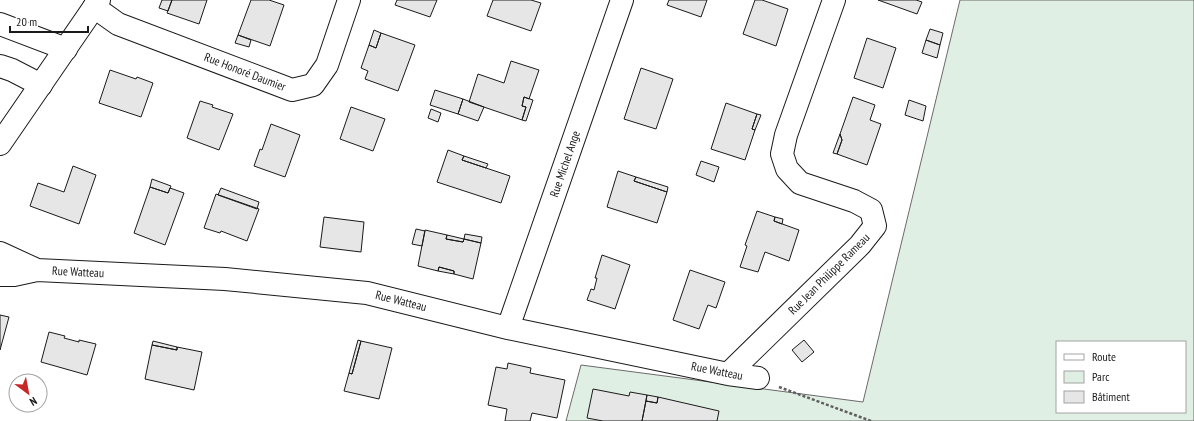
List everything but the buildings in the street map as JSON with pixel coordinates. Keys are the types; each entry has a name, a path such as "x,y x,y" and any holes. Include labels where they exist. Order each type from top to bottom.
{"street":[{"name":"Rue Honoré Daumier","path":"97,4 118,24 292,90 312,85 327,65 349,0"},
{"name":"Rue Michel Ange","path":"508,328 622,0"},
{"name":"Rue Jean Philippe Rameau","path":"728,374 860,245 876,226 871,210 854,201 800,182 786,169 782,154 786,135 834,0"},
{"path":"0,144 97,4"},
{"path":"0,24 66,49"},
{"path":"0,66 12,70 41,85"},
{"name":"Rue Watteau","path":"0,253 37,270"},
{"name":"Rue Watteau","path":"0,275 14,275 37,270 225,279 367,293 508,328 765,382"}],"path":[{"path":"765,382 871,421"}],"green space":[{"path":"960,0 1194,0 1194,421 566,421 581,365 863,402"}]}
